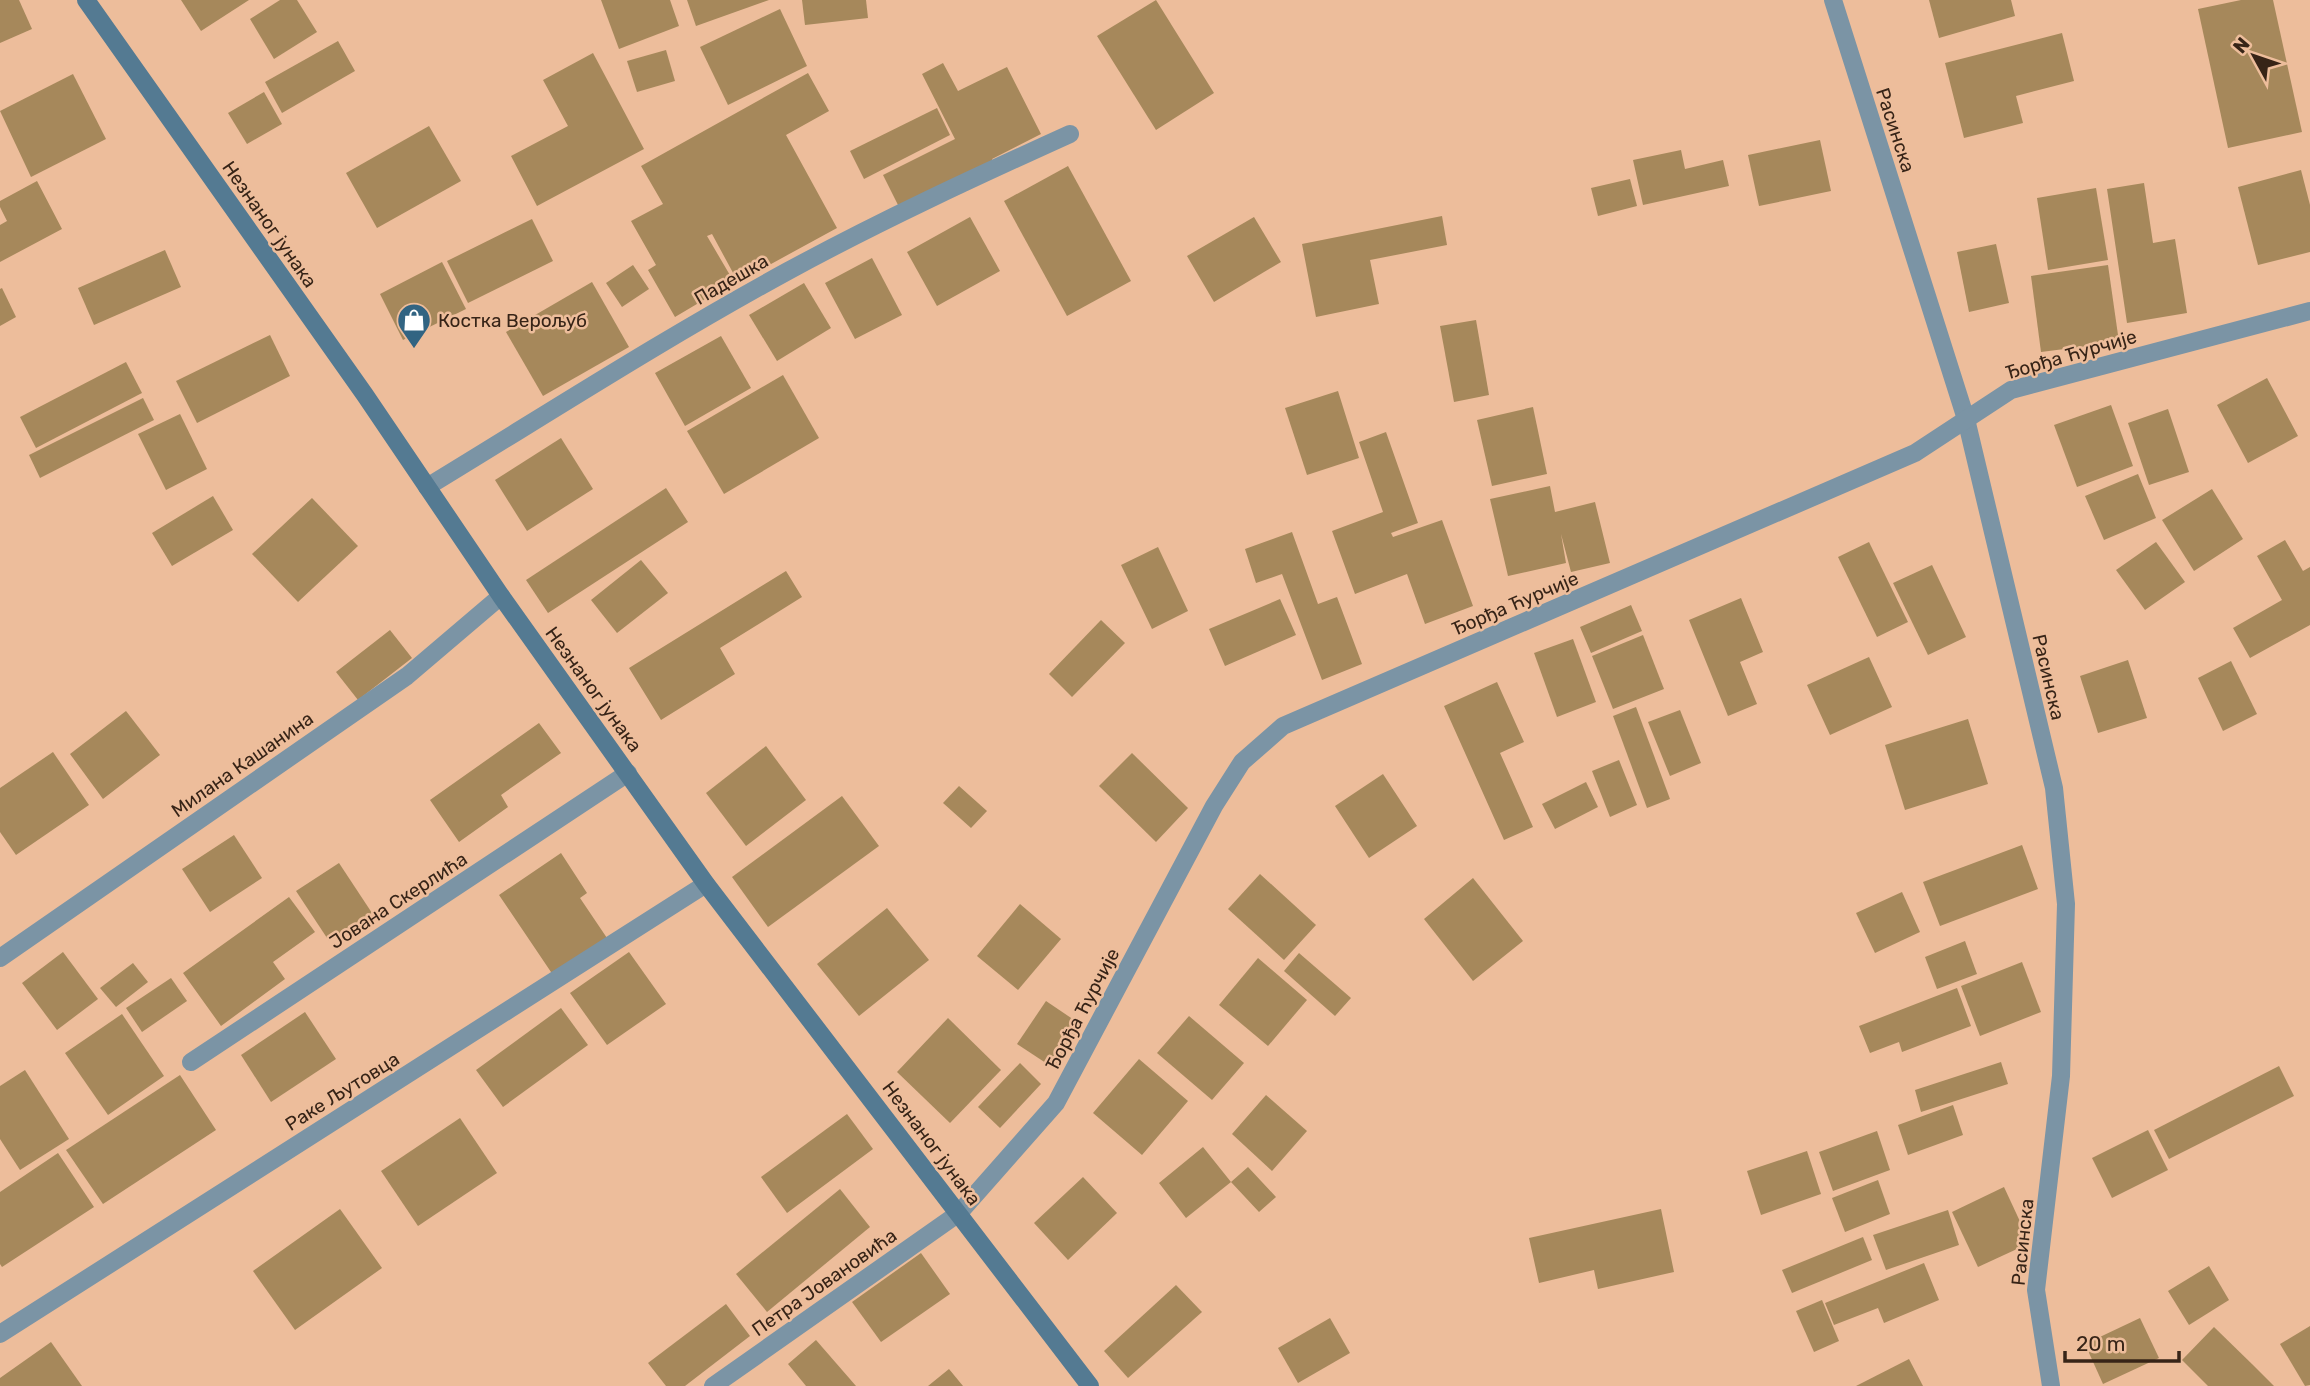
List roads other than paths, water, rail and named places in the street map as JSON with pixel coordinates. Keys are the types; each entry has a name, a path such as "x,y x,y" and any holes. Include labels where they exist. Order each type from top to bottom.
{"street":[{"name":"Незнаног јунака","path":"86,0 501,596 706,884 1090,1386"},
{"name":"Расинска","path":"1833,0 1966,419 2054,788 2066,904 2061,1076 2036,1290 2051,1386"},
{"name":"Падешка","path":"427,487 787,271 953,186 1070,134"},
{"name":"Ђорђа Ћурчије","path":"959,1213 1056,1103 1214,806 1242,762 1283,726 1915,453 2011,390 2310,311"},
{"name":"Милана Кашанина","path":"0,958 407,676 501,596"},
{"name":"Јована Скерлића","path":"191,1062 628,773"},
{"name":"Раке Љутовца","path":"0,1334 706,884"},
{"name":"Петра Јовановића","path":"713,1386 959,1213"}],"place":[{"name":"Костка Верољуб","path":"414,350"}]}
